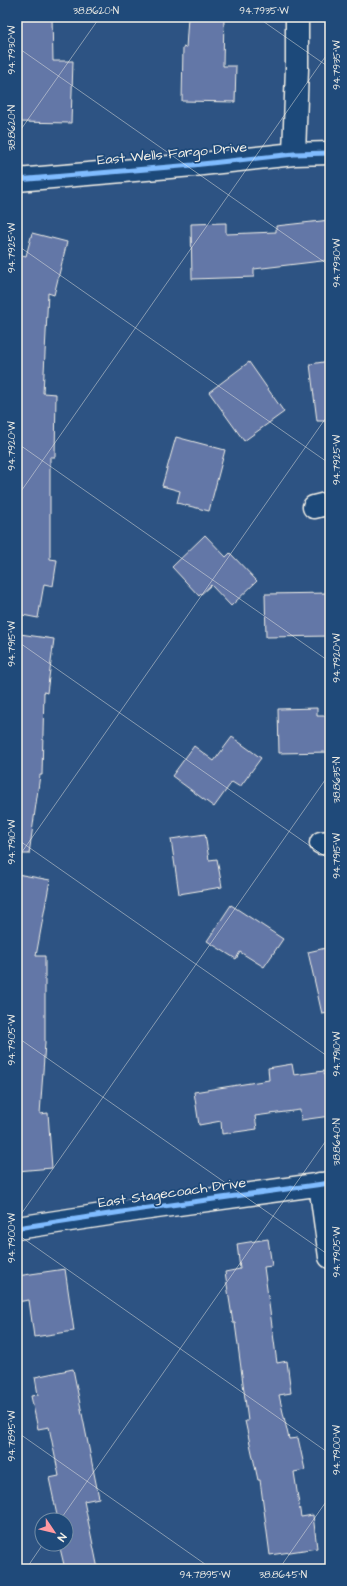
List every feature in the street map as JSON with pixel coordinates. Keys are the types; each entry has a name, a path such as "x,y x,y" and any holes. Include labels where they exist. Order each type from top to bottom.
{"street":[{"path":"294,154 297,17"},
{"name":"East Wells Fargo Drive","path":"17,180 193,165 294,154 330,153"},
{"path":"325,1183 330,1257"},
{"name":"East Stagecoach Drive","path":"17,1228 325,1183"}],"building":[{"path":"17,17 52,17 53,61 73,61 71,123 17,122"},
{"path":"188,17 224,17 223,66 236,66 235,102 182,101 183,47 186,48"},
{"path":"330,220 330,260 254,269 254,277 192,279 191,224 226,223 226,234 276,232 276,226"},
{"path":"32,233 67,242 54,295 48,293 43,393 56,394 55,457 50,457 50,559 57,560 53,586 44,584 38,618 17,614 17,254 26,256"},
{"path":"330,361 330,421 317,421 310,364"},
{"path":"249,362 284,412 244,441 209,392"},
{"path":"176,437 225,450 209,511 177,503 180,491 162,486"},
{"path":"205,535 226,557 230,553 257,581 231,606 211,585 199,596 172,567"},
{"path":"330,593 330,636 266,637 265,594"},
{"path":"20,634 54,639 47,693 44,692 42,775 40,775 29,854 17,854 17,653"},
{"path":"317,708 317,716 330,716 330,752 279,753 278,709"},
{"path":"232,737 261,758 240,787 232,782 214,807 172,776 194,746 214,761"},
{"path":"205,834 209,860 217,859 222,887 179,894 171,839"},
{"path":"17,874 50,880 36,956 45,956 45,1043 40,1114 48,1113 52,1168 17,1171"},
{"path":"231,905 283,939 264,967 240,952 236,959 207,941"},
{"path":"330,947 330,1013 322,1014 308,952"},
{"path":"292,1064 294,1075 324,1071 330,1116 301,1120 300,1110 255,1116 257,1129 222,1134 221,1121 199,1125 194,1092 269,1080 268,1068"},
{"path":"268,1239 272,1266 264,1267 277,1363 287,1361 291,1393 279,1395 289,1439 298,1438 305,1470 294,1472 301,1517 313,1515 317,1548 270,1555 260,1480 258,1480 245,1421 248,1421 235,1323 233,1323 225,1272 240,1269 237,1244"},
{"path":"65,1269 74,1331 34,1337 29,1300 17,1302 17,1276"},
{"path":"73,1369 99,1498 84,1501 98,1569 65,1569 61,1552 74,1552 74,1512 56,1512 49,1478 59,1476 49,1427 38,1429 31,1396 38,1395 35,1377"}],"cycle path":[{"path":"17,180 193,165 294,154 330,153"},
{"path":"17,1228 330,1183"}]}
